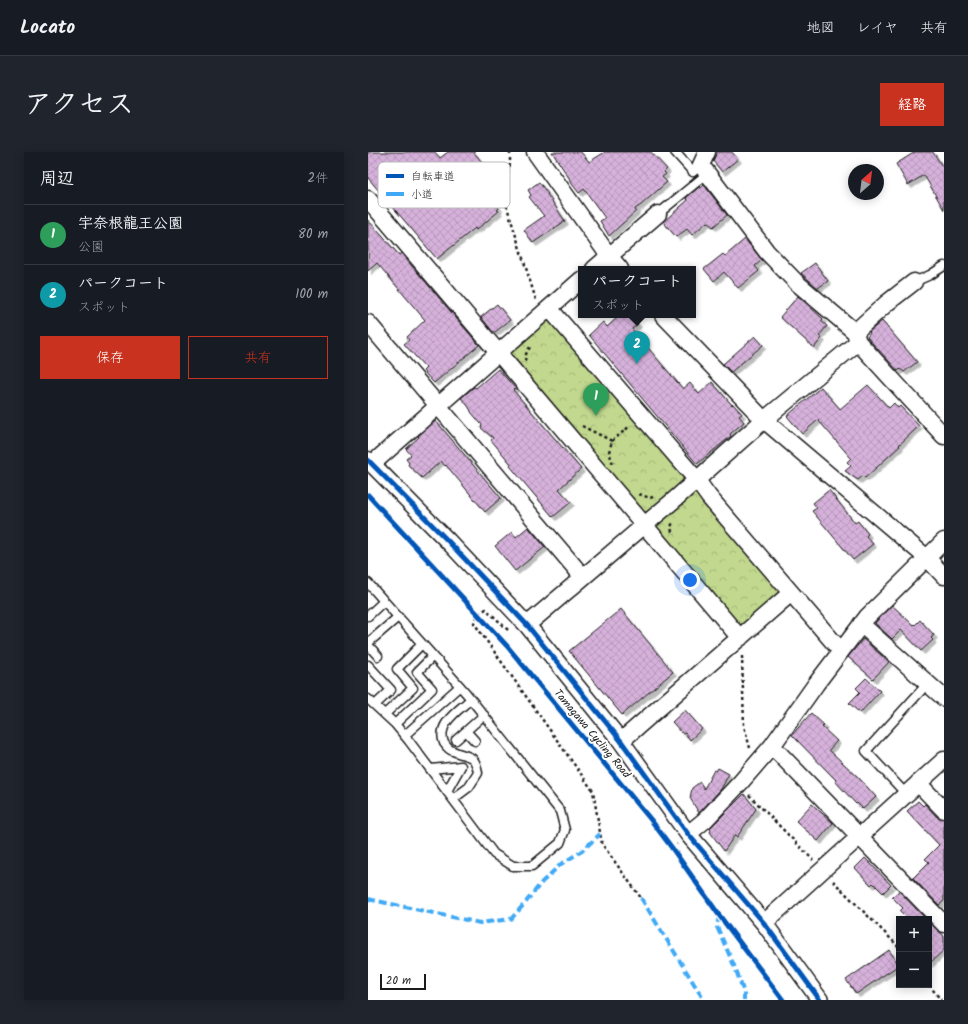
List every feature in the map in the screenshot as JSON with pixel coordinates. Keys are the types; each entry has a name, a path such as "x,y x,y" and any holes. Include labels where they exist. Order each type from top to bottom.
{"street":[{"path":"535,152 617,266"},
{"path":"705,163 767,252 797,283 856,337 944,435"},
{"path":"368,199 740,638"},
{"path":"597,266 658,214"},
{"path":"527,625 674,500 856,337 886,303 914,282"},
{"path":"578,283 438,406 370,462 448,541 527,625 621,741 688,834 764,923 820,1000"},
{"path":"545,312 641,416 841,651"},
{"path":"666,318 764,420 927,558 944,576"},
{"path":"368,323 583,577"},
{"path":"688,834 705,820 740,784 772,746 861,624 944,541"},
{"path":"621,741 791,593"},
{"path":"861,624 944,698"},
{"path":"772,746 944,924"},
{"path":"764,923 944,760"},
{"path":"918,783 944,810"}],"lane":[{"path":"676,152 693,172 705,163"},
{"path":"658,214 705,163"},
{"path":"914,282 930,275 944,266"},
{"path":"368,583 471,699 560,811 565,830 560,843 532,866 513,866 494,854 404,735 395,724 368,699"},
{"path":"368,616 384,601"},
{"path":"378,656 368,644 398,617"},
{"path":"385,714 413,688 397,669 422,644"},
{"path":"395,724 432,690 416,672 433,656"},
{"path":"368,665 391,690 375,705"},
{"path":"906,794 866,751 928,683"},
{"path":"404,735 460,686"},
{"path":"453,799 469,787 478,773 477,765 468,755 452,751 446,747 442,734 447,721 471,699"},
{"path":"456,740 484,715"},
{"path":"466,731 475,740"},
{"path":"431,769 461,766 447,791"}],"path":[{"path":"507,208 545,312"},
{"path":"528,327 539,339 529,348 526,354 524,361 530,367"},
{"path":"616,468 609,452 612,441 641,416"},
{"path":"581,425 612,441"},
{"path":"637,493 650,498 663,495 667,492 674,500"},
{"path":"672,537 671,527 674,518"},
{"path":"472,608 483,620"},
{"path":"509,631 486,609 478,614 474,623 593,791 602,844 641,898"},
{"path":"740,638 742,647 744,726 756,765"},
{"path":"740,784 752,799 896,944"},
{"path":"668,843 677,854"},
{"path":"931,988 940,1000"}],"green space":[{"path":"545,321 553,321 683,474 682,483 649,512 639,511 510,358 512,348"},
{"path":"690,491 699,493 779,588 778,597 744,626 736,624 655,530 656,521"}],"building":[{"path":"368,152 435,152 440,158 448,152 474,152 482,162 378,162 378,190 368,178"},
{"path":"552,152 581,152 589,162 605,152 651,152 667,169 664,172 666,174 662,177 667,182 635,209 636,211 609,236 600,221 605,218 584,189 579,193"},
{"path":"716,152 732,152 738,159 722,172 713,161"},
{"path":"915,152 933,152 944,169 944,210 924,175 908,185 896,164"},
{"path":"539,182 565,221 533,243 524,230 544,216 529,197 531,195 528,190"},
{"path":"704,185 727,215 713,227 707,222 692,235 687,229 676,237 663,222 688,200 686,198 699,187 701,188"},
{"path":"394,208 499,208 497,210 499,211 476,230 475,228 437,259"},
{"path":"368,220 399,255 401,253 479,345 434,383 423,371 426,368 404,344 409,340 407,337 425,320 377,263 368,271"},
{"path":"745,239 762,260 755,266 759,271 738,288 724,272 714,281 704,269 723,254 725,256"},
{"path":"815,263 828,281 818,288 801,273"},
{"path":"798,296 823,319 821,321 827,326 819,336 822,338 814,348 780,317"},
{"path":"497,304 510,320 493,332 481,317"},
{"path":"617,318 633,318 638,324 632,329 683,389 690,383 699,394 712,382 742,414 739,416 744,422 730,434 731,436 697,464 589,335 603,322 607,327"},
{"path":"882,321 917,362 904,372 900,369 898,371 867,337 870,333 869,332"},
{"path":"755,336 763,345 731,372 723,364"},
{"path":"498,369 515,388 513,390 581,469 559,489 571,502 553,517 510,466 511,464 491,440 493,438 481,428 482,425 461,398 474,387 476,388"},
{"path":"868,385 889,408 894,403 898,408 900,406 919,426 899,445 900,446 865,478 863,476 858,480 845,471 851,466 847,462 851,458 818,420 802,434 787,416 821,387 840,409"},
{"path":"436,421 501,498 485,512 441,461 422,478 408,465 409,463 406,459 411,455 406,449 419,437 418,436"},
{"path":"829,490 855,523 858,521 868,534 866,536 873,544 853,560 812,511 817,508 813,503"},
{"path":"528,527 545,547 515,571 495,546 512,532 516,537"},
{"path":"892,605 913,625 920,620 934,635 931,638 933,640 921,651 901,630 892,639 875,623"},
{"path":"621,609 673,672 622,715 569,651"},
{"path":"863,639 889,662 873,679 848,657"},
{"path":"866,678 880,691 860,713 849,703 860,692 856,688"},
{"path":"685,710 702,729 690,740 685,733 683,734 672,722"},
{"path":"811,713 824,725 822,727 837,741 829,750 858,777 876,797 863,809 857,803 856,804 835,781 836,780 792,735"},
{"path":"718,768 729,774 721,789 699,813 690,798 692,788 700,782 704,789 714,770 716,771"},
{"path":"744,794 756,809 737,837 735,835 724,851 710,832 710,828"},
{"path":"918,801 923,806 925,804 937,817 944,819 944,901 939,905 913,878 929,862 925,859 939,845 907,811"},
{"path":"812,804 833,823 818,841 796,821"},
{"path":"865,858 891,885 883,893 873,883 871,885 855,868"},
{"path":"899,891 923,916 905,916 900,911 903,908 892,897"},
{"path":"932,925 944,936 944,950 932,961"},
{"path":"889,950 896,960 896,967 856,994 846,980"}],"marked path":[{"path":"368,899 480,923 511,919 542,882 561,864 582,851 600,834"},
{"path":"641,898 704,1000"},
{"path":"719,915 717,927 736,970 744,993 744,1000"}],"cycle path":[{"path":"368,460 448,541 527,625 621,741 688,834 764,923 820,1000"},
{"name":"Tamagawa Cycling Road","path":"368,495 507,646 651,820 719,915 783,1000"}],"place":[{"name":"パークコート","path":"637,364"},
{"name":"宇奈根龍王公園","path":"596,416"}]}
